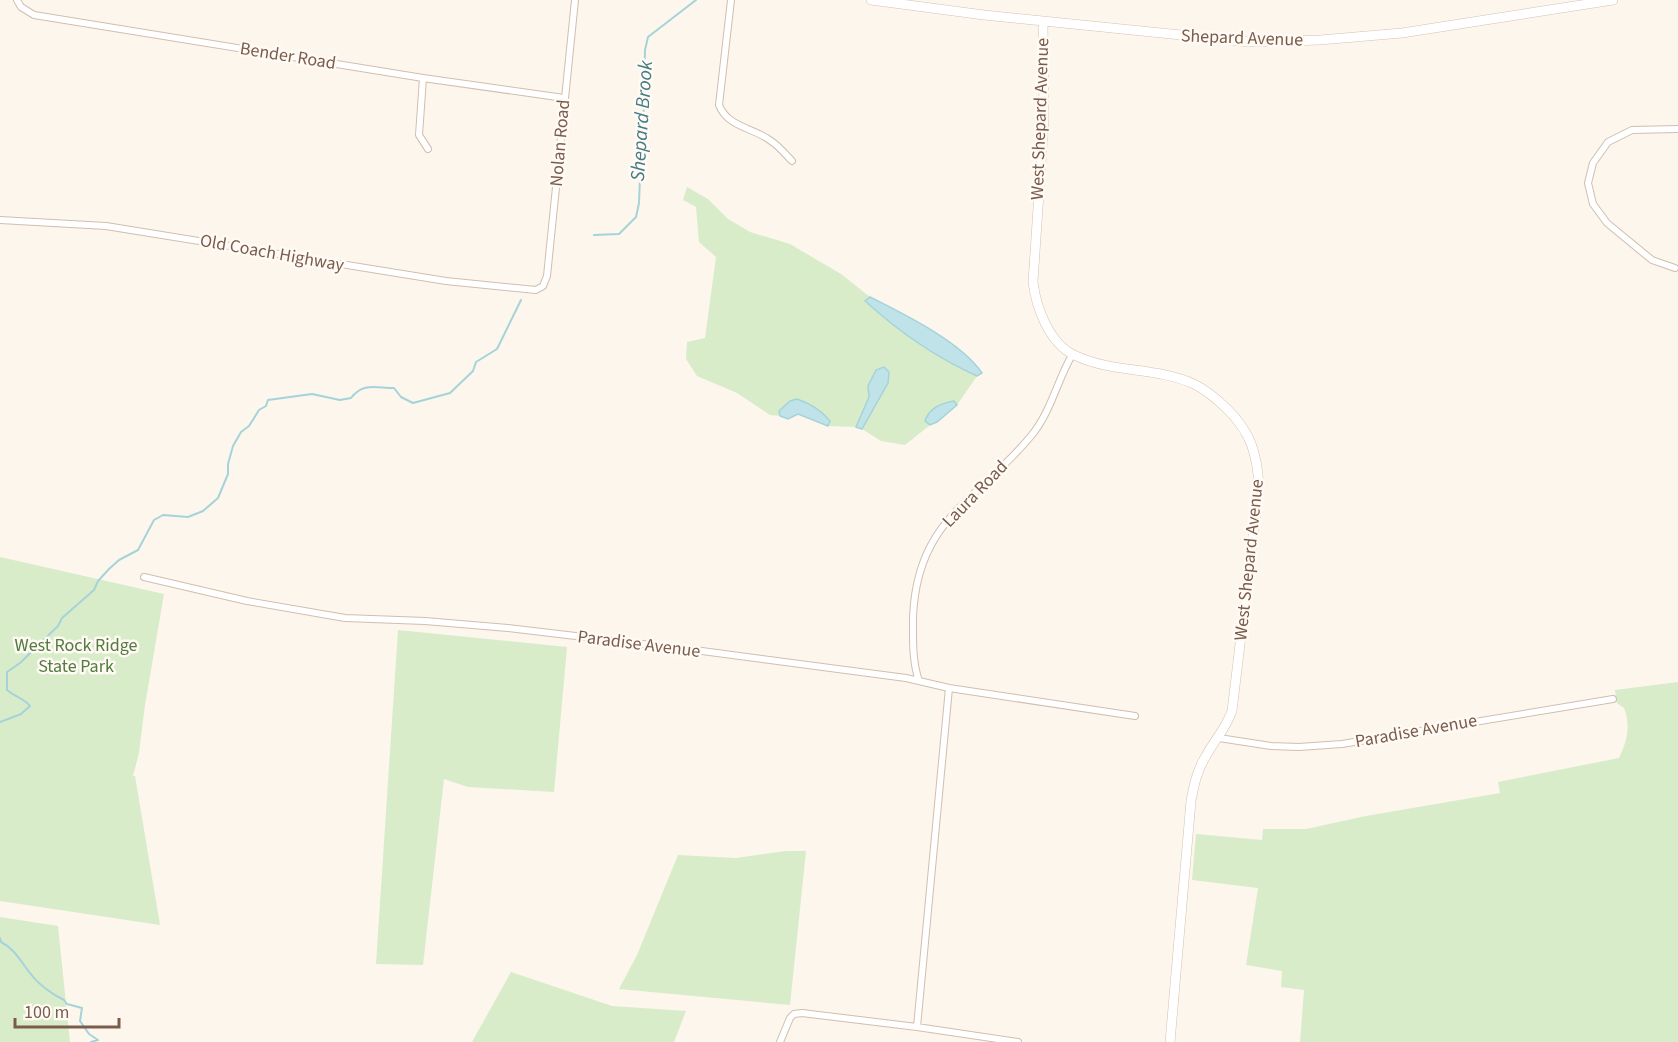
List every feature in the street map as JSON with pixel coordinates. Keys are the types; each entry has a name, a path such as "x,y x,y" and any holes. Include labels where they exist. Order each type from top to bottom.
{"street":[{"name":"Bender Road","path":"17,0 21,7 34,15 423,78 564,98"},
{"name":"Nolan Road","path":"543,286 547,276 551,241 575,0"},
{"path":"731,0 718,105 723,115 733,123 755,131 772,141 792,161"},
{"name":"Shepard Avenue","path":"871,0 946,11 1250,42 1320,40 1402,33 1613,0"},
{"name":"West Shepard Avenue","path":"1043,21 1044,119 1033,282 1036,303 1046,324 1057,340 1072,355 1099,364 1171,377 1194,384 1215,397 1246,432 1256,457 1259,486 1234,696 1227,724 1198,772 1191,801 1170,1042"},
{"path":"423,78 419,135 428,149"},
{"path":"1675,268 1652,260 1607,223 1593,204 1588,183 1593,163 1608,142 1632,130 1678,129"},
{"name":"Old Coach Highway","path":"0,220 106,226 446,281 525,290 536,290 543,286"},
{"name":"Laura Road","path":"919,681 915,667 914,596 918,573 925,556 944,523 1010,458 1038,426 1072,355"},
{"name":"Paradise Avenue","path":"144,577 247,601 345,618 425,621 543,632 777,660 1135,716"},
{"path":"917,1027 949,688"},
{"name":"Paradise Avenue","path":"1219,738 1271,746 1342,744 1613,699"},
{"path":"780,1042 794,1014 917,1027 1018,1042"}],"green space":[{"path":"687,187 708,199 728,219 750,232 790,244 841,274 870,297 865,302 904,334 932,353 977,376 957,405 954,401 925,421 930,425 905,445 881,441 862,429 888,383 876,370 868,386 869,397 856,427 828,426 830,421 797,399 789,401 779,411 780,416 770,415 737,393 697,376 686,359 687,342 705,338 716,257 699,242 696,207 683,200"},
{"name":"West Rock Ridge State Park","path":"0,557 164,594 139,753 133,776 135,776 160,925 0,901"},
{"path":"398,630 567,647 554,792 468,787 444,779 423,965 376,964"},
{"path":"1678,682 1678,1042 1300,1042 1304,990 1281,987 1282,971 1246,965 1258,888 1192,880 1196,834 1262,840 1263,829 1306,829 1366,816 1500,793 1498,782 1619,758 1628,727 1624,708 1617,703 1615,690"},
{"path":"786,851 806,851 790,1005 619,989 637,955 678,855 736,858"},
{"path":"0,917 58,926 70,1042 0,1042"},
{"path":"511,972 612,1006 686,1011 674,1042 472,1042"}],"water":[{"path":"870,297 915,320 946,340 960,350 982,373 977,376 918,343 865,301"},
{"path":"884,367 889,372 888,383 862,429 856,427 869,397 868,386 876,370"},
{"path":"797,399 823,414 830,421 828,426 798,414 788,419 780,416 779,411 790,401"},
{"path":"954,401 957,405 937,422 930,425 925,421 936,407"}],"waterway":[{"name":"Shepard Brook","path":"594,235 619,234 636,217 639,203 638,168 643,135 645,50 648,37 696,0"},
{"name":"Shepard Brook","path":"0,722 21,714 30,706 7,690 7,672 20,663 58,626 62,618 94,590 98,581 109,569 119,560 138,550 154,520 163,515 188,517 203,511 218,498 228,474 233,446 241,432 249,426 259,410 266,406 268,400 312,394 340,400 351,398 360,390 370,387 394,388 401,397 413,403 450,393 473,371 476,362 497,349 521,300"},
{"name":"Shepard Brook","path":"0,938 1,942 14,952 41,985 67,1004 82,1008 80,1021 89,1034 98,1040 91,1042"}]}
